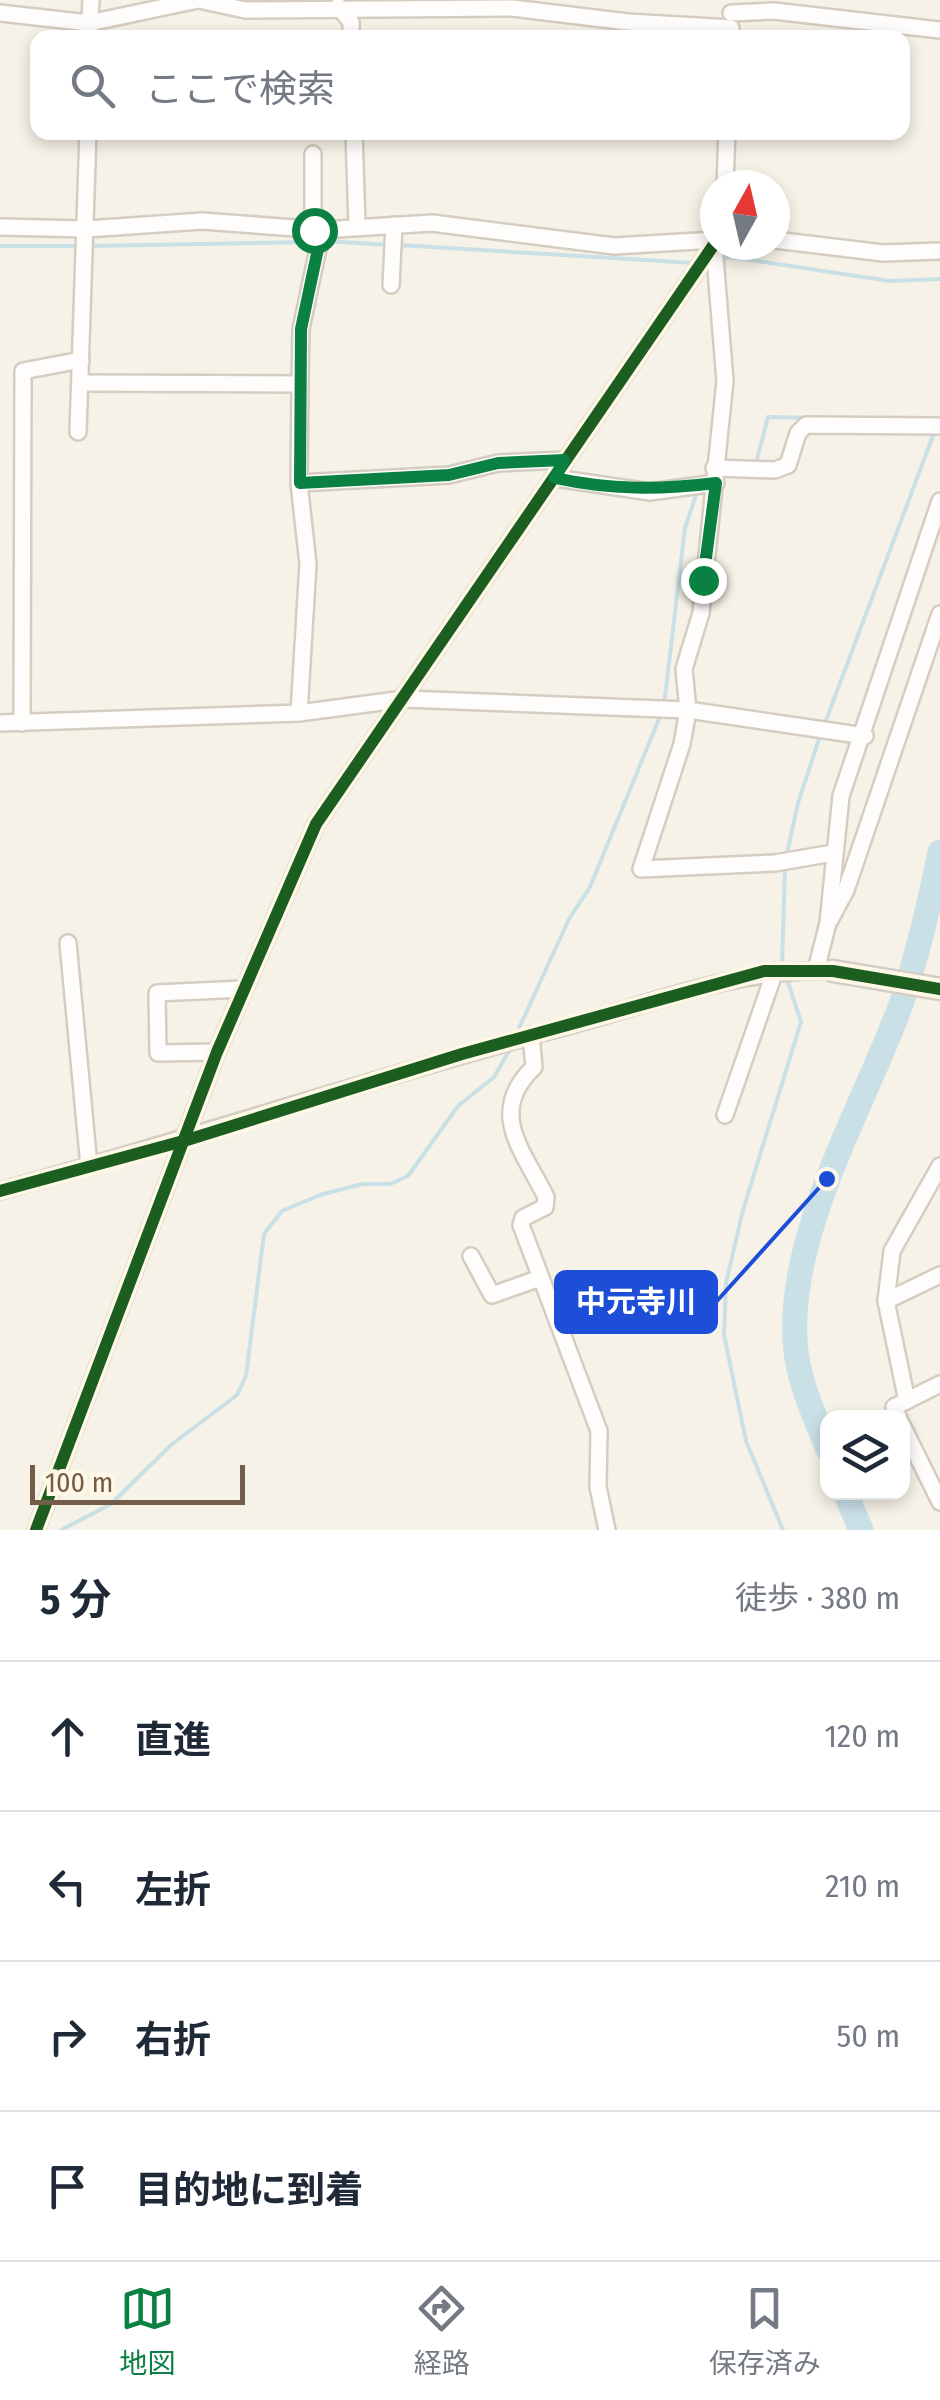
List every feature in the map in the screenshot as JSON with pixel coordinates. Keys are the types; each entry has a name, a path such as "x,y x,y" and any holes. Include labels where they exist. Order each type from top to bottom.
{"street":[{"path":"89,30 91,0"},
{"path":"0,13 89,30 199,0 245,10 338,4 564,7 731,19 774,11 940,30"},
{"path":"338,4 351,22 351,30"},
{"path":"78,432 88,140"},
{"path":"354,140 357,226"},
{"path":"726,170 727,140"},
{"path":"299,713 308,564 300,483 301,329 318,230 313,154"},
{"path":"0,227 87,229 202,222 318,230 394,225 503,229 614,246 700,243"},
{"path":"391,286 394,225"},
{"path":"790,242 883,253 940,251"},
{"path":"36,1530 187,1140 217,1052 316,824 703,260"},
{"path":"716,260 725,381 701,613 684,669 688,710 640,869 775,863 833,852"},
{"path":"22,722 23,371 81,360"},
{"path":"80,384 300,384"},
{"path":"555,478 650,492 715,476 788,465 798,433 806,425 940,426"},
{"path":"300,483 449,475 498,463 564,460"},
{"path":"824,970 841,796 865,736 940,501"},
{"path":"828,923 846,890 940,614"},
{"path":"0,723 299,713 404,699 688,710 865,736"},
{"path":"68,943 89,1166"},
{"path":"0,1190 187,1140 532,1035 775,971 824,970 940,989"},
{"path":"725,1115 775,971"},
{"path":"217,1052 158,1053 156,994 244,989"},
{"path":"532,1035 534,1067 514,1086 509,1105 512,1129 546,1197 545,1206 523,1218 520,1225 598,1431 598,1487 607,1530"},
{"path":"906,1401 886,1301 892,1250 940,1166"},
{"path":"471,1256 492,1295 540,1278"},
{"path":"886,1301 940,1275"},
{"path":"895,1410 940,1384"},
{"path":"910,1442 940,1502"},
{"path":"924,1469 940,1461"}],"waterway":[{"path":"325,241 390,245"},
{"path":"90,246 315,242"},
{"path":"399,245 694,263"},
{"path":"0,246 80,246"},
{"path":"751,260 890,281 940,279"},
{"path":"756,463 768,417 820,418"},
{"path":"825,723 934,433"},
{"path":"664,705 685,528 698,489"},
{"path":"515,1037 569,919 590,887 661,714"},
{"path":"786,858 798,803 820,736"},
{"path":"820,1428 796,1354 796,1298 804,1256 831,1170 900,1007 923,930 940,852"},
{"path":"782,967 785,868"},
{"path":"783,1530 746,1441 724,1335 726,1283 743,1210 801,1022 786,976"},
{"path":"61,1530 111,1504 171,1445 237,1395 246,1376 264,1234 282,1211 320,1195 362,1184 390,1184 408,1176 458,1106 494,1077 512,1046"},
{"path":"848,1500 861,1530"}],"cycle path":[{"path":"36,1530 217,1052 316,824 703,260"},
{"path":"0,1191 187,1140 462,1054 764,971 833,971 940,989"}],"place":[{"name":"中元寺川","path":"827,1179"}],"route":[{"path":"314,230 322,230 301,329 300,483 449,475 498,463 564,460 555,478 602,488 650,492 716,483 703,580"}]}
